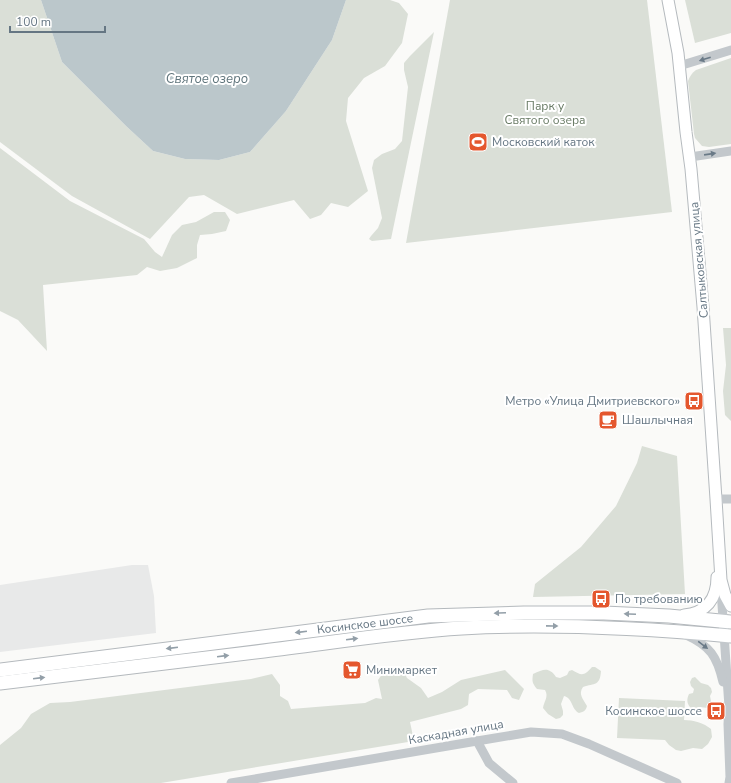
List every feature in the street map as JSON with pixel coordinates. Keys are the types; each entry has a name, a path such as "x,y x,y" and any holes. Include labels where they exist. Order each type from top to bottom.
{"highway":[{"name":"Косинское шоссе","path":"0,670 428,616 524,613 604,613 669,616 724,621"},
{"name":"Косинское шоссе","path":"0,683 383,635 434,630 495,626 602,627 667,630 725,635"}],"main road":[{"name":"Салтыковская улица","path":"668,0 678,53 690,157 703,307 716,499 719,580"},
{"path":"719,580 731,606"},
{"path":"669,616 693,614 706,608 712,599 719,580"}],"street":[{"path":"679,66 731,50"},
{"path":"690,157 731,151"},
{"path":"716,499 731,499"},
{"name":"Салтыковская улица","path":"719,580 724,621 726,685 729,707 729,781"},
{"path":"667,630 685,635 702,643 708,648 714,656 726,685"},
{"path":"726,685 731,656"},
{"name":"Каскадная улица","path":"231,783 530,732 562,734 589,744 677,783"},
{"path":"477,741 489,763 513,783"}],"shaded area":[{"path":"132,565 148,565 154,596 156,633 0,652 0,585"}],"green space":[{"path":"0,0 41,0 62,62 153,151 185,159 219,160 250,152 286,111 332,40 346,0 390,0 399,3 408,14 402,43 385,66 364,78 348,98 346,121 368,191 348,207 331,203 321,215 310,219 294,200 237,214 204,195 189,197 150,239 72,196 0,142"},
{"name":"Парк у Святого озера","path":"450,0 647,0 672,212 406,243"},
{"path":"685,0 731,0 731,33 695,43"},
{"path":"434,32 391,239 372,241 369,239 378,228 382,218 372,168 374,160 382,154 395,149 402,141 408,87 404,63"},
{"path":"731,58 731,144 709,147 702,146 695,138 694,134 688,81 696,70"},
{"path":"0,148 70,201 144,239 155,252 162,257 172,235 182,225 196,222 214,212 225,212 230,220 226,231 200,235 197,245 197,258 177,268 160,271 147,267 137,275 43,285 47,351 18,320 0,311"},
{"path":"723,328 731,328 731,421 725,415 723,391 726,365"},
{"path":"642,446 677,456 685,594 533,597 535,584 581,547 616,506 637,463"},
{"path":"396,667 403,670 407,678 421,688 428,698 442,692 461,680 505,670 524,689 519,700 512,698 507,690 478,689 469,694 468,705 461,709 410,722 414,741 161,783 0,783 0,745 21,728 31,714 50,703 70,702 251,679 272,674 280,685 280,696 288,701 291,709 365,703 376,698 382,699 378,680 385,670"},
{"path":"592,667 595,667 601,671 598,682 583,687 581,692 587,706 586,709 579,713 576,711 569,699 564,696 561,704 563,715 556,719 548,714 543,708 546,692 545,690 537,689 535,687 532,678 533,674 540,671 549,670 556,677 560,678 567,675 569,671 572,670 583,674"},
{"path":"695,677 701,683 708,685 711,688 712,692 710,696 712,706 708,708 700,707 692,709 688,704 688,696 689,694 693,693 694,689 690,682 692,678"},
{"path":"619,698 685,701 684,720 698,722 705,725 711,729 712,737 708,744 702,749 693,748 681,751 676,750 665,740 617,738"}],"water":[{"name":"Святое озеро","path":"41,0 346,0 332,40 286,111 250,152 219,160 185,159 153,151 62,62"}],"place":[{"name":"Московский каток","path":"478,142"},
{"name":"Метро «Улица Дмитриевского»","path":"694,401"},
{"name":"Шашлычная","path":"608,420"},
{"name":"По требованию","path":"601,599"},
{"name":"Минимаркет","path":"352,670"},
{"name":"Косинское шоссе","path":"716,711"}]}
